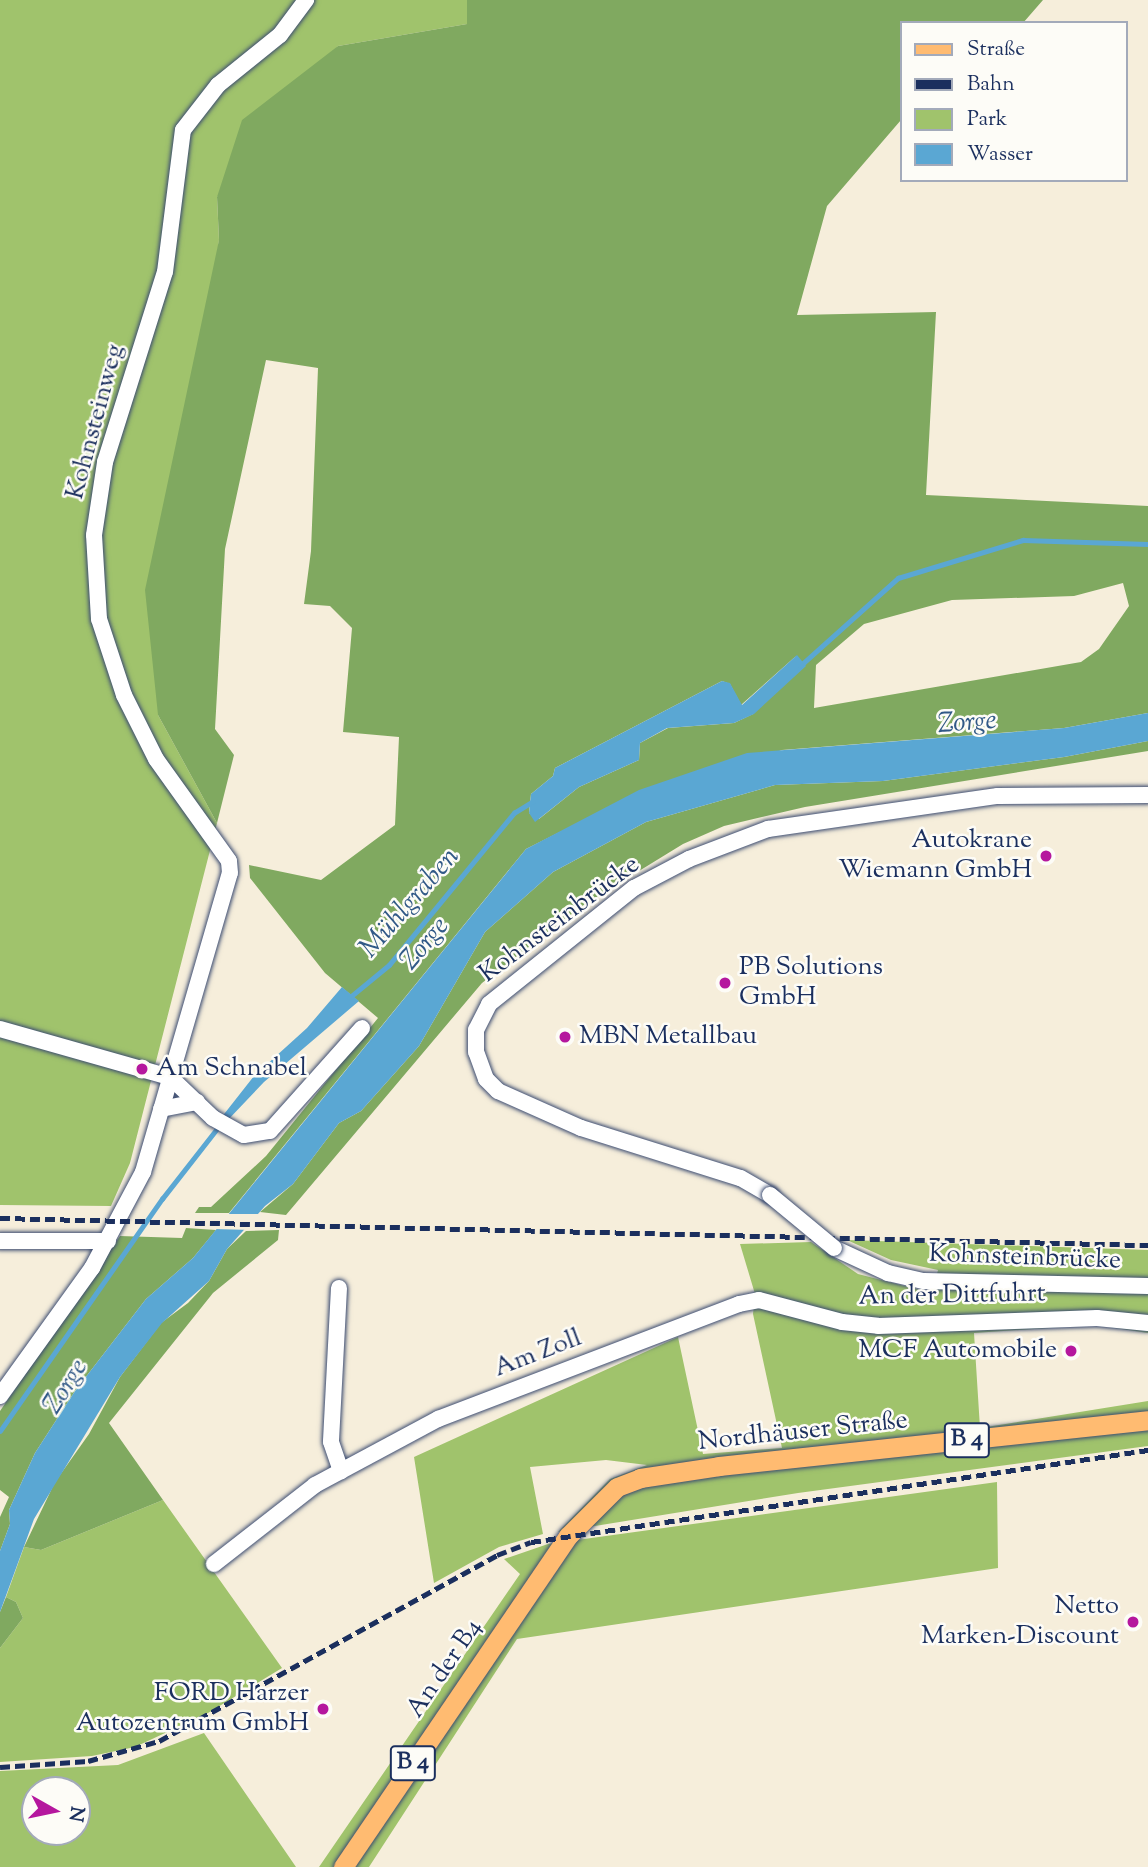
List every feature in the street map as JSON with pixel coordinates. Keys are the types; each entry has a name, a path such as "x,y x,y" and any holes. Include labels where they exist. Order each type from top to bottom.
{"main road":[{"name":"Nordhäuser Straße","path":"568,1536 601,1499 639,1478 1148,1420"},
{"name":"An der B4","path":"343,1867 568,1536"}],"street":[{"name":"Kohnsteinweg","path":"0,1396 108,1241 143,1171 230,873 229,861 156,759 110,658 99,619 93,566 97,503 106,462 164,272 183,130 218,85 280,35 306,0"},
{"name":"Kohnsteinbrücke","path":"1148,795 998,796 768,829 690,859 634,888 489,1004 476,1030 480,1066 498,1091 615,1140 740,1178 770,1195 834,1248 911,1279 1148,1286"},
{"path":"0,1029 170,1077 220,1123 244,1135 270,1131 362,1028"},
{"path":"161,1109 197,1102"},
{"path":"0,1241 108,1241"},
{"path":"340,1288 331,1442 341,1471"},
{"name":"Am Zoll","path":"214,1564 315,1485 438,1419 739,1304 759,1300"},
{"name":"An der Dittfuhrt","path":"759,1300 842,1322 878,1326 1097,1318 1148,1323"}],"green space":[{"path":"0,0 467,0 467,24 338,46 217,197 219,240 158,715 217,823 130,1163 111,1206 0,1205"},
{"path":"467,0 1043,0 1025,21 900,21 900,121 827,206 797,315 936,312 926,495 1148,506 1148,713 1064,728 782,750 560,832 526,849 229,1213 195,1213 199,1207 211,1207 266,1156 378,1018 325,973 250,878 249,865 321,880 395,825 399,737 343,732 352,628 330,606 304,604 311,551 318,368 266,360 225,549 215,729 234,755 217,823 158,715 145,590 219,240 217,197 242,120 338,46 467,24","holes":["1123,583 1129,606 1099,649 1081,662 814,708 816,665 864,624 952,600 1074,596","796,656 753,714 734,723 668,728 640,743 639,760 579,787 539,819 529,813 531,794 553,776 555,768 722,681 730,684 741,705"]},
{"path":"1148,741 1148,751 805,807 724,826 683,844 582,906 482,983 286,1215 260,1212 293,1184 339,1123 361,1111 419,1046 485,932 553,872 646,822 775,785 883,781 1064,757"},
{"path":"186,1228 216,1230 193,1258 146,1299 75,1391 35,1453 9,1510 10,1524 0,1551 0,1517 9,1497 0,1490 0,1411 120,1236 182,1238"},
{"path":"279,1230 278,1240 213,1293 109,1423 163,1500 41,1550 24,1547 55,1482 89,1434 120,1377 161,1323 188,1303 209,1281 227,1249 246,1231"},
{"path":"847,1240 1148,1250 1148,1333 1095,1325 974,1333 980,1428 1148,1401 1148,1446 798,1493 558,1532 610,1479 647,1465 606,1460 530,1467 543,1534 499,1547 434,1583 414,1457 678,1337 703,1454 782,1448 753,1314 755,1294 740,1244 811,1242 858,1274 932,1293 938,1270 891,1260"},
{"path":"997,1482 998,1568 517,1639 369,1867 319,1867 520,1574 504,1559 548,1544"},
{"path":"163,1500 282,1668 208,1713 135,1747 92,1756 0,1762 0,1648 23,1618 16,1602 6,1597 24,1547 41,1550"},
{"path":"6,1597 16,1602 23,1618 0,1648 0,1612"},
{"path":"204,1733 296,1867 0,1867 0,1771 118,1765"}],"water":[{"path":"797,655 806,666 754,714 734,723 667,728 640,743 639,760 579,787 535,822 529,813 531,794 553,776 555,768 722,681 730,683 742,705"},
{"path":"1148,713 1148,741 1064,757 883,781 775,785 646,822 553,872 485,932 419,1046 361,1111 339,1123 293,1184 265,1206 227,1249 209,1281 162,1323 120,1377 34,1519 0,1612 0,1551 10,1524 9,1510 35,1453 75,1391 146,1299 193,1258 526,849 639,790 747,753 1064,728"},
{"path":"342,987 359,1001 264,1082 226,1122 221,1118 254,1076 307,1028"}],"pier":[{"path":"223,1214 263,1214 252,1230 213,1229"}],"waterway":[{"name":"Mühlgraben","path":"800,666 898,578 1023,540 1148,544"},
{"name":"Mühlgraben","path":"349,998 389,965 514,813 533,801"},
{"name":"Zorge","path":"0,1431 162,1199 219,1126"}],"railway":[{"path":"0,1218 1148,1245"},
{"path":"0,1767 88,1761 159,1741 497,1555 531,1542 1148,1450"}],"place":[{"name":"Autokrane Wiemann GmbH","path":"1046,856"},
{"name":"PB Solutions GmbH","path":"725,983"},
{"name":"MBN Metallbau","path":"565,1037"},
{"name":"Am Schnabel","path":"142,1069"},
{"name":"MCF Automobile","path":"1071,1351"},
{"name":"Netto Marken-Discount","path":"1133,1622"},
{"name":"FORD Harzer Autozentrum GmbH","path":"323,1709"}]}
